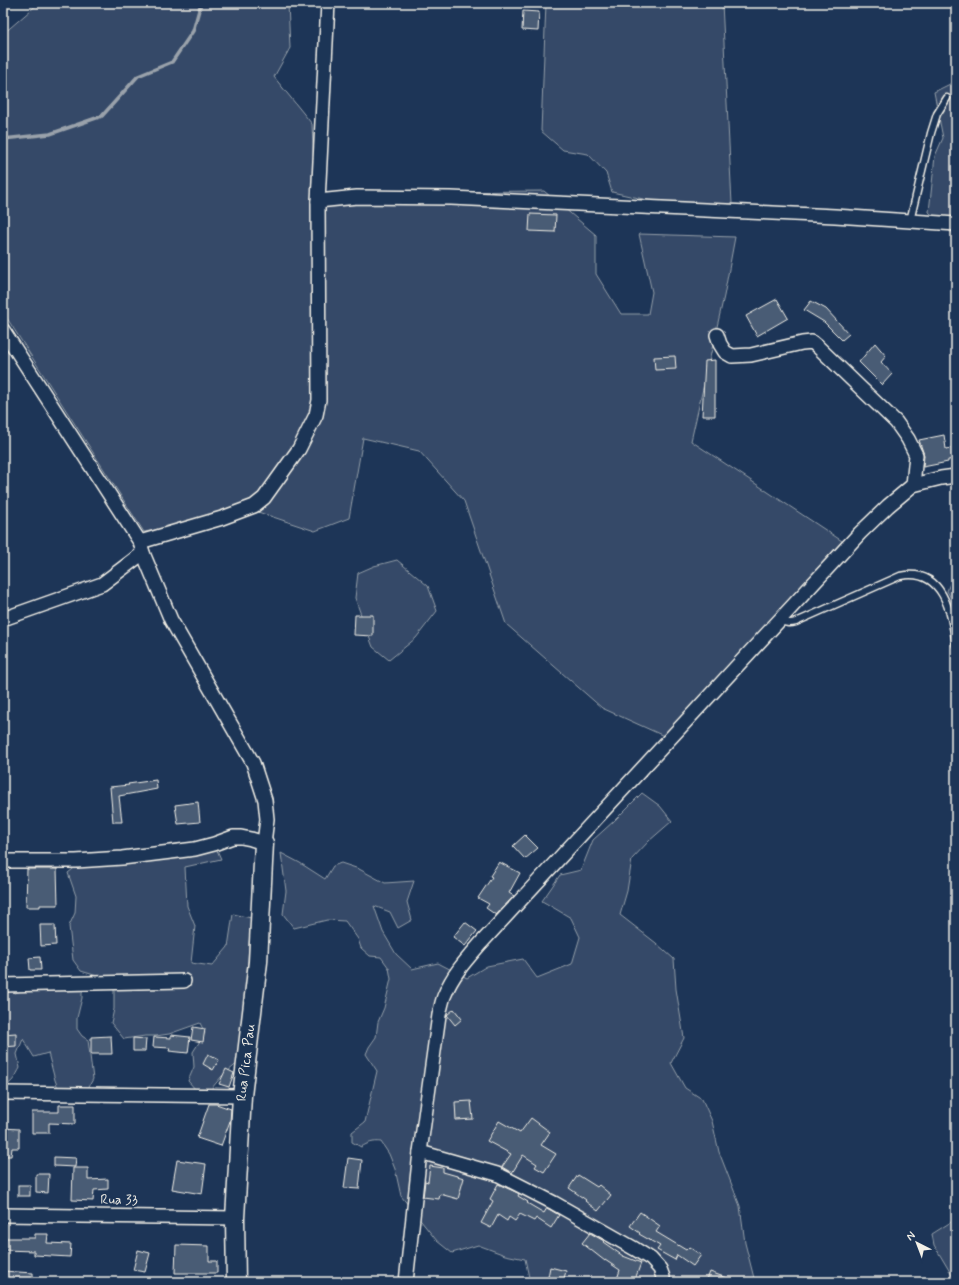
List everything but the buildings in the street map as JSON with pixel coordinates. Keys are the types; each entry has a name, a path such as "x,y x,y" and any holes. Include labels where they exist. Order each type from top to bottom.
{"street":[{"path":"3,619 102,584 142,548 254,506 264,498 299,448 316,415 319,400 318,201 328,3"},
{"path":"318,201 357,197 451,198 956,224"},
{"path":"3,330 142,548 171,620 253,763 265,800 267,819 264,843 241,836 233,837 195,849 122,858 76,861 3,861"},
{"path":"717,335 725,352 732,356 751,355 812,342 896,422 916,454 913,485"},
{"path":"406,1282 420,1152 439,1015 444,995 454,976 476,948 860,533 888,506 913,485 956,476"},
{"name":"Rua Pica Pau","path":"236,1282 234,1218 242,1096 258,962 264,843"},
{"path":"3,984 184,981"},
{"path":"3,1093 242,1096"},
{"path":"420,1152 497,1174 554,1203 651,1259 660,1269 662,1282"},
{"name":"Rua 33","path":"3,1215 234,1218"}],"lane":[{"path":"910,221 931,133 937,114 947,98"},
{"path":"779,620 790,624 900,576 908,574 917,575 926,579 940,591 950,613 956,645"}],"shaded area":[{"path":"39,3 288,3 290,48 274,77 312,124 315,193 544,191 596,235 596,274 621,314 648,314 652,292 639,234 735,237 724,296 691,441 842,541 664,736 602,708 506,624 464,501 419,451 363,438 349,518 315,531 258,512 144,532 3,312 3,34"},
{"path":"546,3 722,3 732,204 661,203 612,192 606,173 588,154 563,150 541,131"},
{"path":"956,81 956,237 929,212 935,156 943,138 934,92"},
{"path":"397,560 428,586 437,611 416,638 389,660 373,647 355,598 358,573 374,566"},
{"path":"956,568 956,607 947,591"},
{"path":"642,793 660,806 672,821 649,841 632,859 627,891 620,915 674,959 676,989 684,1038 671,1063 685,1088 702,1099 712,1121 719,1152 740,1206 745,1243 755,1282 530,1282 525,1259 505,1255 478,1245 452,1253 437,1241 401,1196 395,1169 389,1154 381,1142 366,1144 361,1147 352,1142 352,1132 365,1122 377,1071 366,1054 376,1037 378,1022 384,1008 391,979 389,968 381,957 370,956 361,948 358,939 345,921 327,920 294,928 283,914 286,891 281,853 325,879 333,866 341,863 359,869 385,883 414,881 407,902 412,920 398,928 390,912 374,906 383,932 396,954 412,969 438,963 467,978 487,966 523,959 537,978 572,964 580,937 571,918 542,901 560,875 581,870 593,840"},
{"path":"217,850 221,859 185,867 187,906 195,926 191,963 212,966 228,947 233,914 251,918 245,1000 239,1062 222,1076 211,1089 197,1091 188,1081 194,1067 193,1052 205,1033 200,1023 169,1034 124,1039 111,1023 114,1009 114,988 104,978 81,971 73,960 69,926 75,913 76,896 68,873 78,865"},
{"path":"3,966 7,966 9,978 15,993 35,987 82,986 82,998 77,1018 77,1029 82,1036 88,1040 93,1079 88,1088 58,1088 48,1053 34,1057 23,1039 17,1054 20,1068 11,1082 3,1086"},
{"path":"951,1222 956,1222 956,1282 934,1245 932,1234"}],"waterway":[{"path":"3,139 50,134 102,116 138,76 172,62 193,31 201,3"}]}
